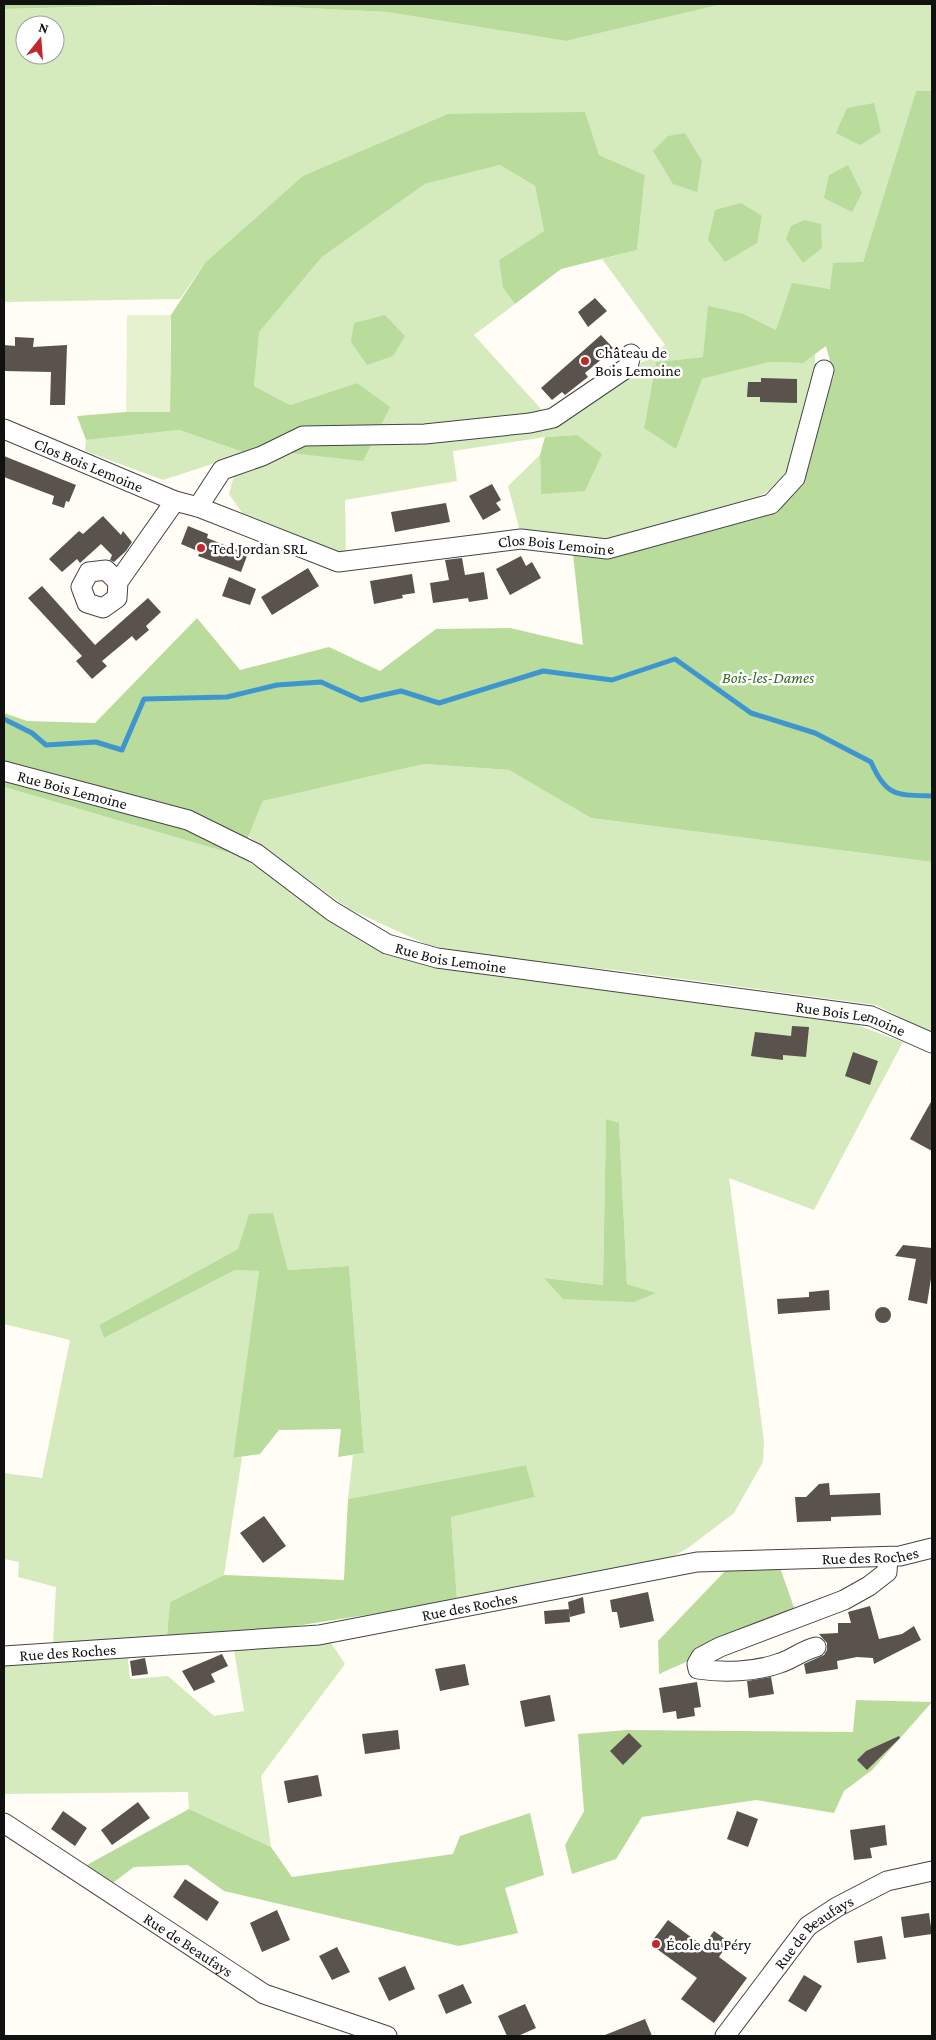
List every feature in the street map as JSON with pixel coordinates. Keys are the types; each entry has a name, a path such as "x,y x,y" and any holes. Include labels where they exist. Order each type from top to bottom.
{"street":[{"path":"198,506 222,470 262,456 304,436 425,434 530,423 553,418 628,367 631,354"},
{"name":"Clos Bois Lemoine","path":"4,429 175,501 198,506 338,562 520,538 607,549 771,504 794,478 824,370"},
{"path":"118,582 175,501"},
{"name":"Rue Bois Lemoine","path":"4,770 188,820 257,854 332,911 387,944 437,958 871,1016 932,1043"},
{"name":"Rue des Roches","path":"4,1656 319,1635 697,1562 888,1557 932,1548"},
{"path":"816,1647 805,1650 780,1664 750,1670 713,1672 698,1669 696,1664 701,1657 720,1647 844,1600 870,1586 886,1572 888,1557"},
{"name":"Rue de Beaufays","path":"4,1823 264,1994 387,2036"},
{"name":"Rue de Beaufays","path":"725,2036 808,1926 837,1908 887,1882 932,1871"}],"green space":[{"path":"4,4 200,4 4,9"},
{"path":"226,4 387,12 566,41 723,4 932,4 932,91 916,91 863,262 776,330 744,314 703,357 656,362 644,428 702,379 770,362 802,363 815,353 815,393 788,478 752,501 600,543 519,528 508,486 540,455 541,493 577,435 545,437 453,451 457,481 345,500 346,553 314,545 247,520 229,494 235,472 357,383 290,405 254,386 258,332 322,257 425,184 500,165 535,186 544,231 499,260 503,288 515,304 474,335 541,409 553,428 665,345 602,259 637,250 645,175 599,155 584,112 205,263 180,299 4,302 4,9"},
{"path":"226,4 723,4 566,41 387,12"},
{"name":"Bois-les-Dames","path":"916,91 932,91 932,862 591,818 509,770 424,764 263,801 240,856 4,787 4,713 27,721 95,723 197,618 240,670 329,647 380,671 436,629 510,628 583,645 573,554 781,506 834,376 826,346 803,363 770,362 702,379 676,449 644,428 656,362 703,357 708,306 744,314 776,330 792,283 830,289 833,263 863,262"},
{"path":"874,103 881,132 860,145 836,133 847,108"},
{"path":"585,112 599,155 645,175 637,250 561,269 515,304 503,288 499,260 544,231 535,186 500,165 425,184 322,257 259,332 254,386 290,405 357,383 390,407 363,461 272,451 246,453 179,430 86,440 77,416 126,412 170,412 171,315 205,263 303,176 448,114"},
{"path":"685,133 702,161 697,192 673,184 653,151 668,136"},
{"path":"848,165 862,193 852,212 824,198 829,175"},
{"path":"741,203 762,216 757,243 725,262 708,240 715,210"},
{"path":"804,220 821,224 822,248 803,263 786,239 791,226"},
{"path":"127,315 171,315 170,412 126,412"},
{"path":"385,315 405,336 393,356 367,365 351,342 354,323"},
{"path":"179,430 246,453 163,480 85,451 86,440"},
{"path":"577,435 602,454 585,491 541,494 540,455 545,437"},
{"path":"424,764 509,770 591,818 932,862 932,1033 876,1005 631,972 480,955 428,945 349,909 248,836 263,801"},
{"path":"4,787 240,856 381,950 835,1017 903,1042 814,1210 729,1178 764,1441 763,1462 734,1513 688,1548 656,1566 457,1601 451,1517 535,1497 526,1465 348,1499 353,1455 364,1453 349,1266 288,1270 273,1213 238,1249 99,1325 104,1338 235,1270 259,1271 233,1458 242,1457 224,1575 170,1602 167,1635 53,1644 56,1587 18,1577 19,1562 4,1559 4,1473 42,1478 70,1340 4,1324","holes":["606,1119 619,1124 627,1284 655,1293 545,1278 603,1285"]},
{"path":"606,1119 619,1123 627,1284 656,1293 634,1302 563,1299 544,1278 603,1285"},
{"path":"273,1213 288,1270 349,1266 364,1453 338,1457 341,1429 279,1430 260,1454 233,1458 259,1271 235,1270 104,1338 99,1325 238,1249 249,1214"},
{"path":"526,1465 535,1497 451,1517 457,1601 263,1631 167,1635 170,1602 224,1575 344,1580 348,1499"},
{"path":"779,1565 796,1613 659,1674 658,1641 728,1568"},
{"path":"331,1643 345,1664 261,1776 271,1847 189,1809 188,1792 4,1794 4,1664 127,1651 130,1679 168,1676 214,1716 244,1711 233,1644"},
{"path":"856,1700 932,1702 872,1770 844,1791 834,1813 756,1800 642,1817 616,1859 572,1874 565,1845 584,1811 578,1734 627,1730 853,1732"},
{"path":"189,1809 271,1847 292,1877 453,1854 460,1836 530,1813 544,1875 505,1888 518,1933 459,1946 224,1891 188,1865 134,1867 110,1885 85,1866"}],"building":[{"path":"595,298 607,311 588,327 578,312"},
{"name":"Château de Bois Lemoine","path":"601,335 614,349 585,373 588,377 565,395 562,392 552,400 541,388"},
{"path":"15,337 34,338 33,347 67,345 65,405 50,405 51,372 4,371 4,345 15,346"},
{"path":"761,378 797,379 797,403 760,402 760,397 747,397 748,382 761,382"},
{"path":"4,456 76,485 69,502 66,501 64,508 52,504 54,496 4,477"},
{"path":"492,484 501,500 496,503 501,510 483,520 469,496"},
{"path":"446,503 450,522 395,532 391,512"},
{"path":"103,516 121,535 123,531 132,542 126,551 114,562 110,560 112,555 101,544 80,563 77,559 62,572 49,559 79,531 83,534"},
{"path":"188,526 208,534 207,538 240,551 239,553 247,556 241,572 198,556 200,552 181,544"},
{"path":"521,556 526,566 532,562 541,578 510,595 496,569"},
{"path":"462,558 465,575 484,572 488,599 469,602 468,598 433,603 430,583 449,580 445,560"},
{"path":"308,568 319,586 272,615 261,597"},
{"path":"412,574 415,593 402,595 403,598 374,604 370,581"},
{"path":"229,577 256,589 250,605 222,596"},
{"path":"42,586 95,645 148,598 161,612 146,626 149,630 136,641 132,636 102,661 107,666 92,679 76,661 82,656 28,598"},
{"path":"792,1026 809,1027 806,1057 783,1055 783,1060 751,1056 755,1032 791,1036"},
{"path":"853,1052 878,1061 870,1085 845,1076"},
{"path":"932,1100 932,1151 910,1139"},
{"path":"903,1245 932,1248 932,1272 927,1304 908,1300 916,1259 895,1256"},
{"path":"829,1290 830,1310 778,1314 777,1299 809,1297 809,1292"},
{"path":"880,1307 886,1307 891,1312 889,1321 880,1323 875,1318 875,1312"},
{"path":"829,1483 830,1495 880,1493 881,1515 831,1517 831,1521 797,1522 795,1497 806,1497 819,1484"},
{"path":"264,1516 286,1546 263,1563 240,1533"},
{"path":"648,1592 654,1621 620,1628 617,1612 612,1612 610,1600"},
{"path":"583,1597 585,1613 570,1617 568,1602"},
{"path":"870,1606 879,1639 902,1634 914,1626 921,1640 874,1664 873,1658 857,1657 837,1661 838,1669 806,1674 804,1664 824,1655 827,1650 827,1643 819,1634 838,1633 838,1623 851,1623 848,1612"},
{"path":"569,1609 570,1622 545,1624 544,1611"},
{"path":"222,1654 228,1666 211,1674 215,1682 194,1691 182,1671"},
{"path":"145,1658 148,1674 132,1676 130,1661"},
{"path":"465,1664 469,1685 440,1691 435,1669"},
{"path":"771,1677 774,1694 749,1698 747,1681"},
{"path":"697,1682 701,1707 694,1708 695,1716 677,1719 676,1711 663,1713 659,1688"},
{"path":"550,1695 555,1721 525,1727 520,1701"},
{"path":"398,1730 400,1749 365,1754 362,1734"},
{"path":"629,1733 642,1746 623,1765 610,1751"},
{"path":"899,1736 900,1738 867,1770 857,1760 866,1751"},
{"path":"318,1775 322,1796 288,1803 284,1781"},
{"path":"138,1802 150,1818 112,1845 101,1830"},
{"path":"63,1811 87,1828 75,1846 51,1829"},
{"path":"737,1811 758,1819 748,1847 727,1839"},
{"path":"885,1825 887,1845 870,1848 872,1858 854,1860 850,1830"},
{"path":"185,1879 219,1902 207,1921 173,1897"},
{"path":"277,1910 290,1940 262,1952 250,1923"},
{"path":"929,1913 932,1934 904,1938 901,1917"},
{"path":"668,1920 703,1946 714,1931 729,1942 719,1957 747,1978 714,2023 681,1999 697,1978 650,1944"},
{"path":"882,1936 886,1959 857,1963 854,1941"},
{"path":"337,1947 350,1972 332,1980 319,1956"},
{"path":"405,1966 415,1989 389,2001 378,1978"},
{"path":"804,1975 822,1986 806,2012 788,2001"},
{"path":"463,1984 472,2003 446,2014 438,1995"},
{"path":"525,2004 536,2028 518,2036 507,2036 498,2016"},
{"path":"645,2019 652,2036 605,2036 605,2035"}],"waterway":[{"path":"4,719 32,733 46,745 96,742 122,750 144,699 227,697 277,685 321,682 361,700 401,691 439,703 543,671 612,680 675,659 751,713 815,733 871,762 882,782 894,792 932,796"}],"place":[{"name":"Château de Bois Lemoine","path":"585,361"},
{"name":"Ted Jordan SRL","path":"201,548"},
{"name":"École du Péry","path":"656,1944"}]}
